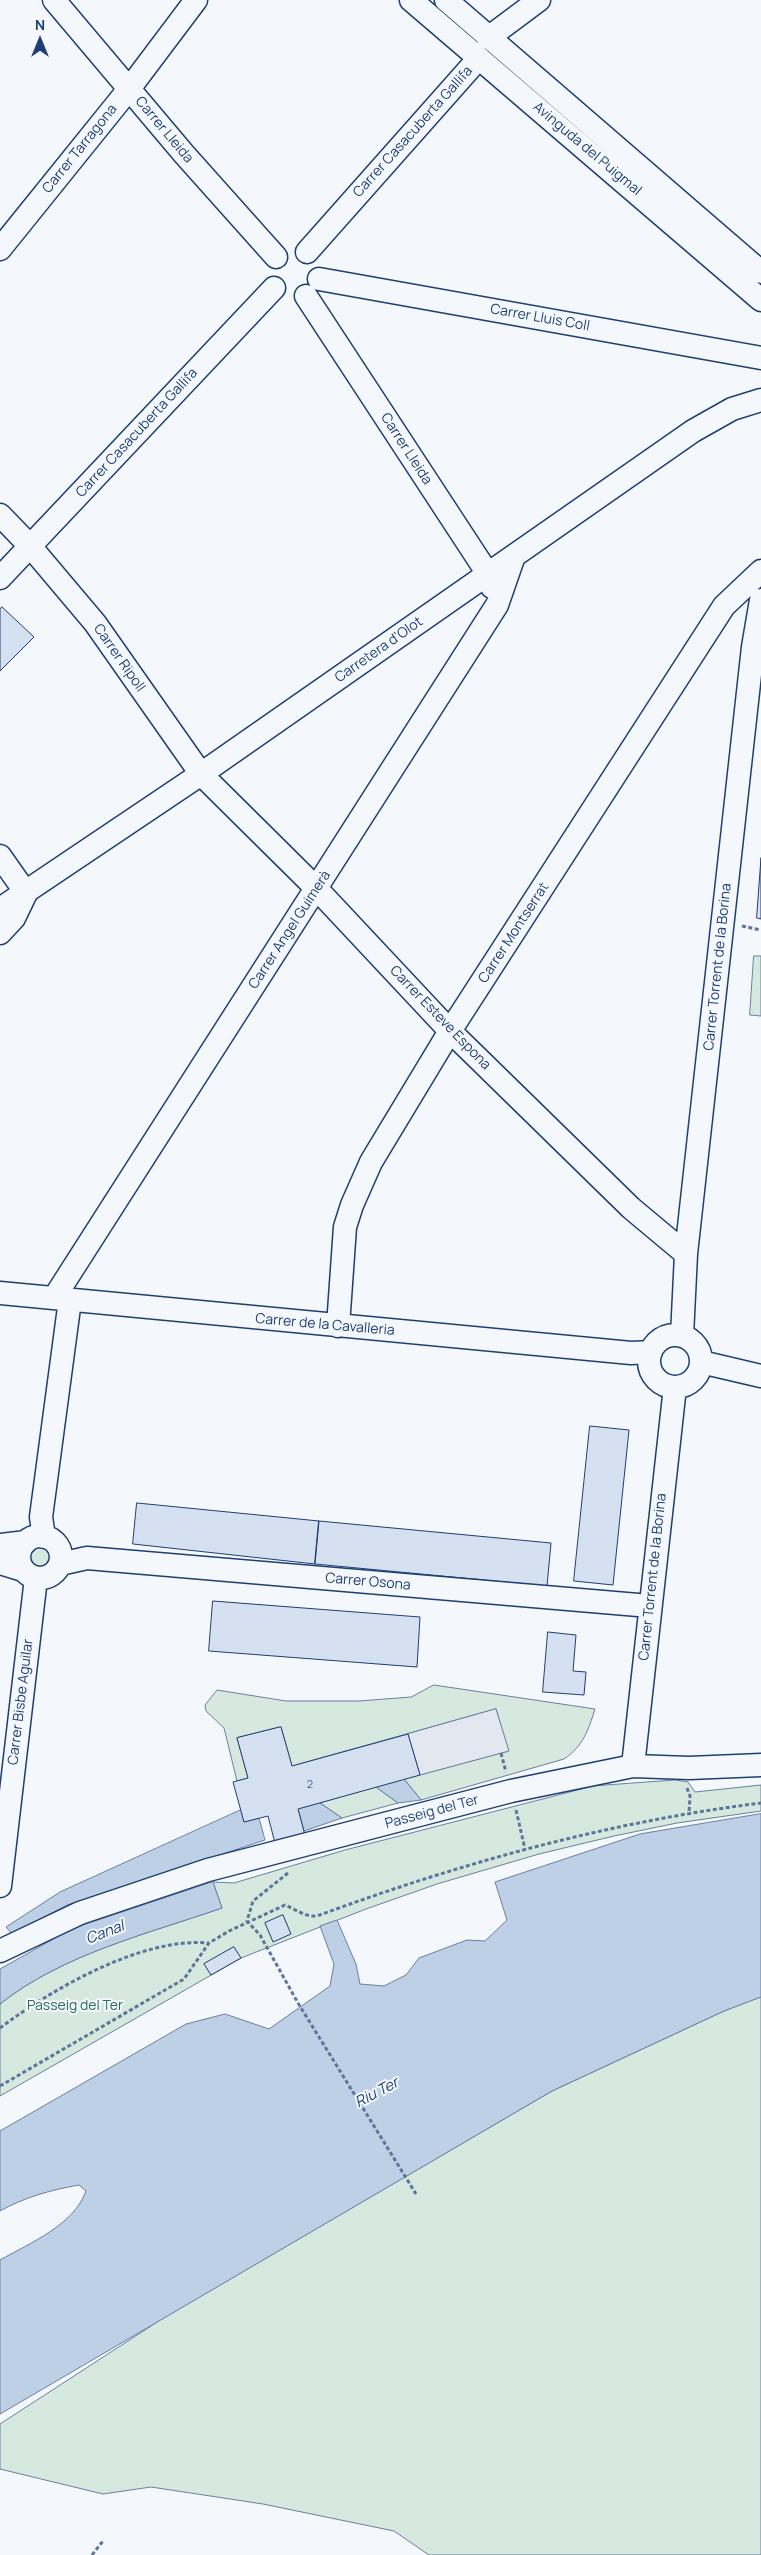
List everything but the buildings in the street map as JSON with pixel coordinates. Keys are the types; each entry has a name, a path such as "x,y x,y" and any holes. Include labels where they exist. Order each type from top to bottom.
{"street":[{"name":"Carrer Lleida","path":"54,0 276,257"},
{"name":"Carrer Tarragona","path":"0,249 129,89 196,0"},
{"name":"Avinguda del Puigmal","path":"411,0 761,300"},
{"name":"Avinguda del Puigmal","path":"446,0 761,272"},
{"path":"488,38 538,0"},
{"name":"Carrer Casacuberta Gallifa","path":"307,252 479,58"},
{"path":"295,248 307,252 316,260 320,268 320,278 313,291 306,296 290,299 282,296 274,288 269,276 270,267 276,257 286,250 295,248"},
{"name":"Carrer Lluis Coll","path":"320,278 761,358"},
{"name":"Carrer Casacuberta Gallifa","path":"0,578 274,288"},
{"name":"Carrer Lleida","path":"306,296 488,574 498,605"},
{"name":"Carretera d'Olot","path":"0,909 201,774 693,431 732,409 761,400"},
{"name":"Carrer Ripoll","path":"0,514 30,546 95,623 201,774"},
{"name":"Carrer Angel Guimerà","path":"62,1299 316,888 498,605 514,556"},
{"name":"Carrer Montserrat","path":"338,1326 345,1228 352,1204 371,1162 450,1031 724,606 761,571"},
{"name":"Carrer Torrent de la Borina","path":"682,1336 686,1254 752,657 761,600"},
{"name":"Carrer Esteve Espona","path":"201,774 316,888 450,1031 631,1208 686,1254"},
{"path":"0,856 26,893 14,918 0,933"},
{"name":"Carrer de la Cavalleria","path":"0,1293 631,1353 651,1352"},
{"path":"0,1563 30,1574 50,1575 41,1517 62,1299"},
{"path":"682,1336 698,1348 701,1362 696,1377 690,1382 674,1387 659,1382 654,1376 650,1368 651,1352 660,1340 667,1337 682,1336"},
{"path":"701,1362 761,1376"},
{"name":"Carrer Torrent de la Borina","path":"633,1766 674,1387"},
{"path":"0,1545 46,1547"},
{"name":"Carrer Osona","path":"46,1547 87,1558 650,1606"},
{"name":"Carrer Bisbe Aguilar","path":"0,1886 30,1574 19,1556 46,1547"},
{"name":"Passeig del Ter","path":"1,1947 80,1913 208,1870 510,1791 633,1766 689,1768 761,1765"}],"path":[{"path":"501,1753 507,1777"},
{"path":"682,1784 687,1788 690,1796 689,1812"},
{"path":"0,2086 184,1978 209,1944 246,1921 285,1905 298,1910 307,1917 317,1916 385,1891 525,1849 590,1832 689,1812 761,1804"},
{"path":"515,1808 525,1849"},
{"path":"508,1812 515,1808 523,1808"},
{"path":"246,1921 253,1901 290,1871"},
{"path":"246,1921 260,1935 298,2003 416,2194"},
{"path":"0,2028 64,1984 103,1967 157,1948 188,1942 209,1944"},
{"path":"92,2555 103,2541"}],"green space":[{"path":"754,956 761,956 761,1016 750,1015"},
{"path":"40,1546 50,1553 51,1557 44,1567 40,1568 30,1561 29,1557 36,1547"},
{"path":"434,1685 595,1709 584,1737 576,1749 564,1759 421,1800 404,1779 508,1751 496,1709 292,1766 281,1727 237,1738 248,1778 237,1781 224,1728 206,1711 205,1705 217,1690 286,1701 359,1701 411,1697"},
{"name":"Passeig del Ter","path":"676,1780 688,1782 695,1792 761,1785 761,1811 677,1823 539,1854 437,1884 366,1909 241,1958 0,2096 0,2004 51,1972 78,1959 106,1947 222,1908 213,1882 234,1883 345,1850 593,1786"},
{"path":"376,1787 398,1803 342,1818 320,1803"},
{"path":"761,1997 761,2555 429,2555 394,2531 263,2504 151,2487 103,2494 0,2469 0,2424 168,2315 552,2091 724,2011"}],"shaded area":[{"path":"496,1709 509,1751 420,1775 408,1734"}],"water":[{"path":"404,1779 421,1800 398,1803 376,1787"},
{"path":"320,1803 342,1818 304,1831 298,1809"},
{"path":"241,1810 244,1822 259,1818 265,1840 67,1905 12,1934 6,1927 60,1892"},
{"name":"Riu Ter","path":"761,1814 761,1997 724,2011 552,2091 0,2414 0,2260 50,2232 72,2214 86,2191 79,2185 58,2189 29,2198 0,2211 0,2131 186,2024 225,2014 269,2029 330,1986 334,1964 320,1926 337,1920 356,1964 360,1984 384,1986 406,1975 419,1958 467,1940 485,1941 507,1920 495,1882 640,1834"},
{"name":"Canal","path":"213,1882 222,1908 106,1947 78,1959 25,1987 0,2004 0,1969 71,1929"}]}
